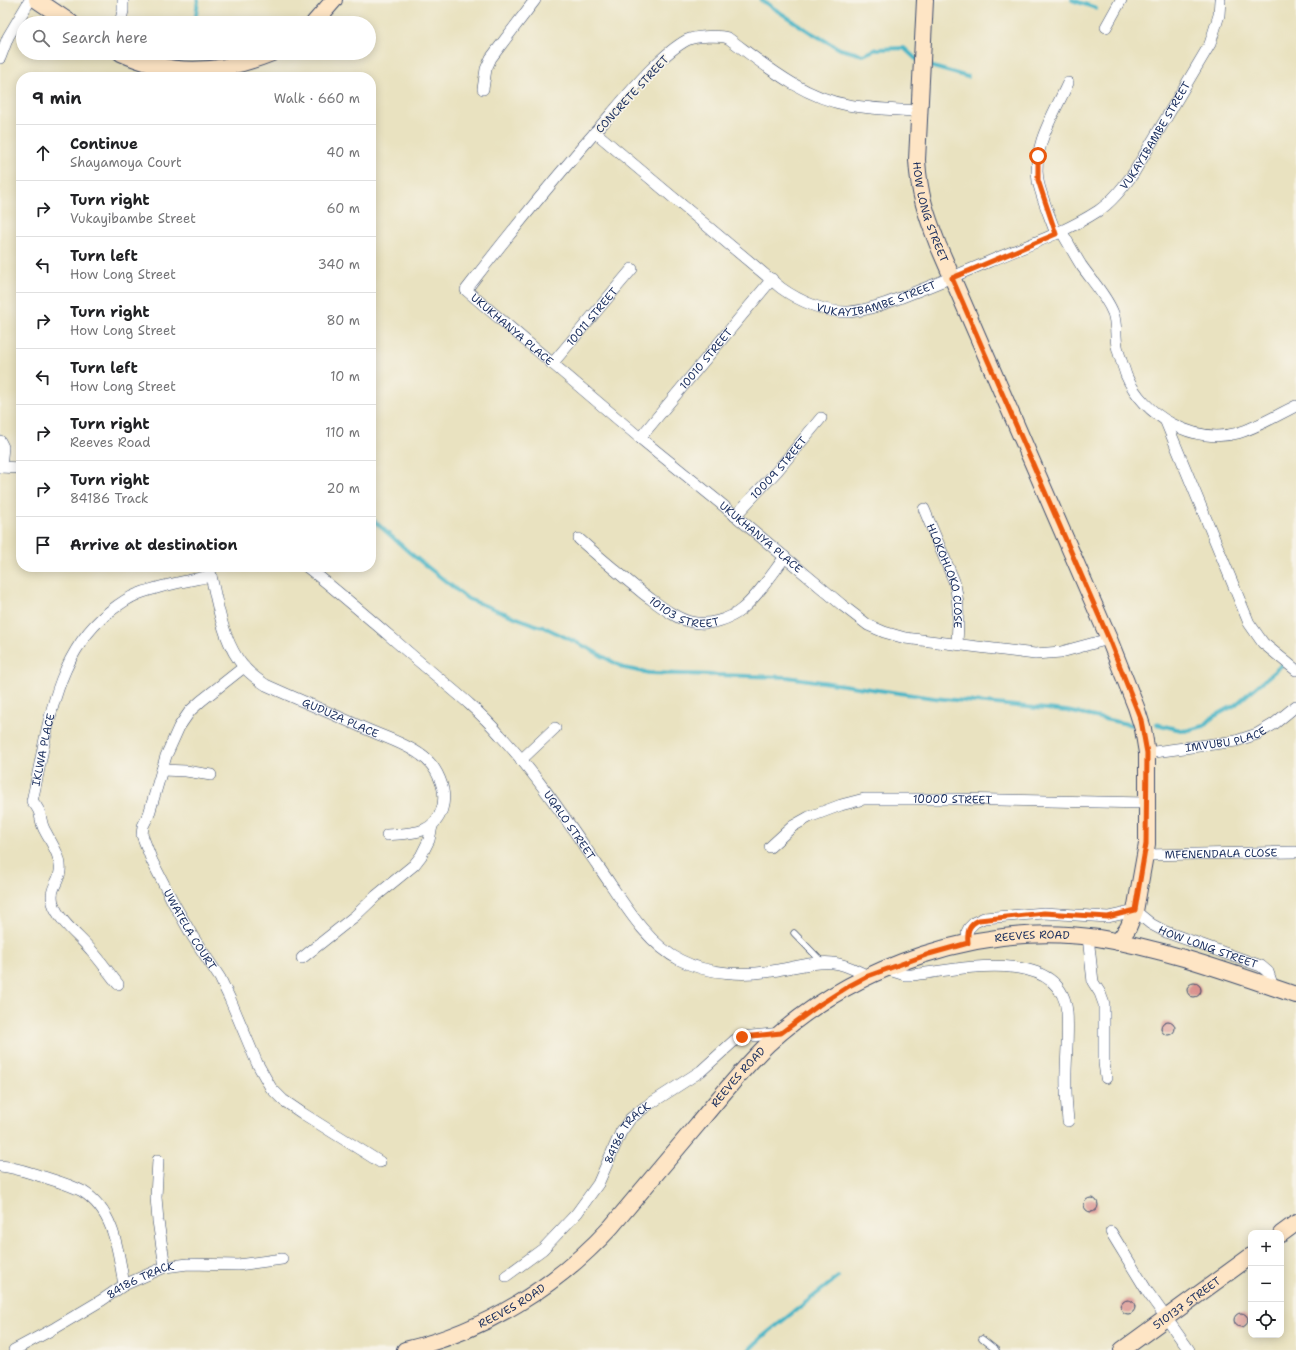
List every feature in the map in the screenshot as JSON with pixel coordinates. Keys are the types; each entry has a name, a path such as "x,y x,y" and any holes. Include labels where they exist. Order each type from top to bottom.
{"street":[{"path":"20,16 30,0"},
{"path":"37,0 61,16"},
{"path":"122,16 123,0"},
{"path":"320,16 334,0"},
{"path":"483,89 486,69 491,58 535,0"},
{"name":"HOW LONG STREET","path":"925,0 917,160 918,180 922,200 938,245 1109,639 1141,720 1147,753 1145,856 1135,910 1128,928 1118,942"},
{"path":"1106,27 1121,0"},
{"name":"VUKAYIBAMBE STREET","path":"595,132 795,298 834,311 847,312 875,307 952,278 1058,232 1099,210 1119,191 1133,174 1210,44 1220,15 1220,0"},
{"path":"0,58 8,37 16,24"},
{"name":"CONCRETE STREET","path":"466,290 595,132 644,77 679,46 691,39 721,36 728,38 779,75 803,89 819,96 849,105 919,111"},
{"path":"139,60 155,66 196,70 238,65 252,60"},
{"path":"1068,83 1041,140 1037,167 1039,185 1058,232 1108,303 1116,325 1119,355 1127,377 1144,403 1166,422 1187,430 1212,435 1237,433 1250,429 1296,406"},
{"name":"10011 STREET","path":"552,364 632,269"},
{"name":"10010 STREET","path":"640,438 772,279"},
{"name":"UKUKHANYA PLACE","path":"466,290 640,438 785,557 842,606 868,625 905,638 1013,652 1061,652 1109,639"},
{"name":"10009 STREET","path":"735,516 777,471 821,418"},
{"path":"1166,422 1249,623 1263,643 1296,670"},
{"path":"0,441 3,447 0,467 16,468"},
{"name":"HLOKOHLOKO CLOSE","path":"924,509 958,593 959,606 957,644"},
{"name":"10103 STREET","path":"579,539 617,572 659,605 690,622 700,623 711,623 733,615 743,608 766,582 785,557"},
{"name":"GUDUZA PLACE","path":"210,572 226,633 237,658 244,667 266,685 401,744 422,755 436,772 443,786 443,806 440,815 432,826 429,840 424,851 414,865 376,896 355,916 302,958"},
{"name":"IKLWA PLACE","path":"118,984 91,950 73,932 58,913 54,904 52,894 60,873 59,859 43,827 39,811 32,801 49,722 60,682 69,661 90,629 101,618 124,601 138,594 210,572"},
{"name":"UQALO STREET","path":"313,572 468,703 500,735 545,790 632,916 659,947 691,965 720,972 743,973 776,971 824,963 840,964 868,976"},
{"name":"UWATELA COURT","path":"244,667 201,701 190,711 179,726 172,739 149,814 143,826 142,835 152,861 173,902 193,937 220,978 257,1063 271,1088 283,1100 338,1137 380,1162"},
{"name":"IMVUBU PLACE","path":"1147,753 1236,741 1257,734 1274,724 1296,706"},
{"path":"521,760 555,728"},
{"path":"162,770 186,771 211,775"},
{"name":"10000 STREET","path":"770,847 793,826 809,817 841,805 864,799 1147,804"},
{"path":"387,835 414,833 432,826"},
{"name":"MFENENDALA CLOSE","path":"1145,856 1296,852"},
{"path":"968,943 967,932 969,928 975,922 984,918 1044,913 1108,917 1135,910"},
{"name":"HOW LONG STREET","path":"1135,910 1151,924 1166,932 1261,966 1268,972 1273,987"},
{"name":"REEVES ROAD","path":"405,1350 442,1339 498,1315 533,1294 568,1269 611,1227 746,1066 781,1033 819,1005 868,976 929,954 968,943 1041,935 1088,937 1162,951 1296,995"},
{"path":"1088,937 1093,982 1104,1004 1104,1063 1106,1078"},
{"path":"886,969 912,976 992,967 1024,968 1050,980 1062,995 1067,1011 1066,1089 1068,1122"},
{"name":"84186 TRACK","path":"506,1276 543,1249 577,1213 598,1184 623,1128 636,1113 701,1071 735,1040 742,1037 781,1033"},
{"path":"158,1160 156,1197 165,1267"},
{"path":"0,1166 57,1181 81,1191 92,1199 105,1214 113,1230 124,1285"},
{"path":"1284,1232 1296,1223"},
{"path":"1112,1232 1147,1291 1189,1350"},
{"name":"510137 STREET","path":"1122,1350 1248,1258"},
{"name":"84186 TRACK","path":"14,1350 55,1328 124,1285 165,1267 188,1264 238,1265 282,1259"}],"lane":[{"path":"794,933 824,963"},
{"path":"982,1339 996,1350"}],"building":[{"path":"1194,983 1199,985 1201,990 1199,995 1194,997 1189,995 1187,990 1189,985"},
{"path":"1168,1021 1173,1023 1175,1028 1173,1033 1168,1035 1163,1033 1161,1028 1163,1023"},
{"path":"1091,1198 1096,1200 1098,1205 1096,1210 1091,1212 1086,1210 1084,1205 1086,1200"},
{"path":"1128,1300 1133,1302 1135,1307 1133,1312 1128,1314 1123,1312 1121,1307 1123,1302"},
{"path":"1241,1313 1247,1317 1248,1320 1246,1325 1241,1327 1236,1325 1234,1320 1236,1315"}],"waterway":[{"path":"196,16 198,0"},
{"path":"761,0 810,32 840,49 863,55 877,49 904,48 917,60"},
{"path":"1072,0 1096,8"},
{"path":"926,65 968,77"},
{"path":"376,522 410,553 468,599 544,627 586,647 624,668 649,673 787,677 934,698 1067,711 1132,725"},
{"path":"1156,724 1185,731 1204,726 1213,717 1235,705 1282,665"},
{"path":"749,1350 762,1337 838,1277"}],"route":[{"path":"742,1037 781,1033 819,1005 868,976 929,954 968,943 967,932 969,928 975,922 984,918 1044,913 1108,917 1135,910 1146,844 1148,778 1147,753 1141,720 1109,639 952,278 1056,234 1040,190 1037,167 1038,156"}]}
